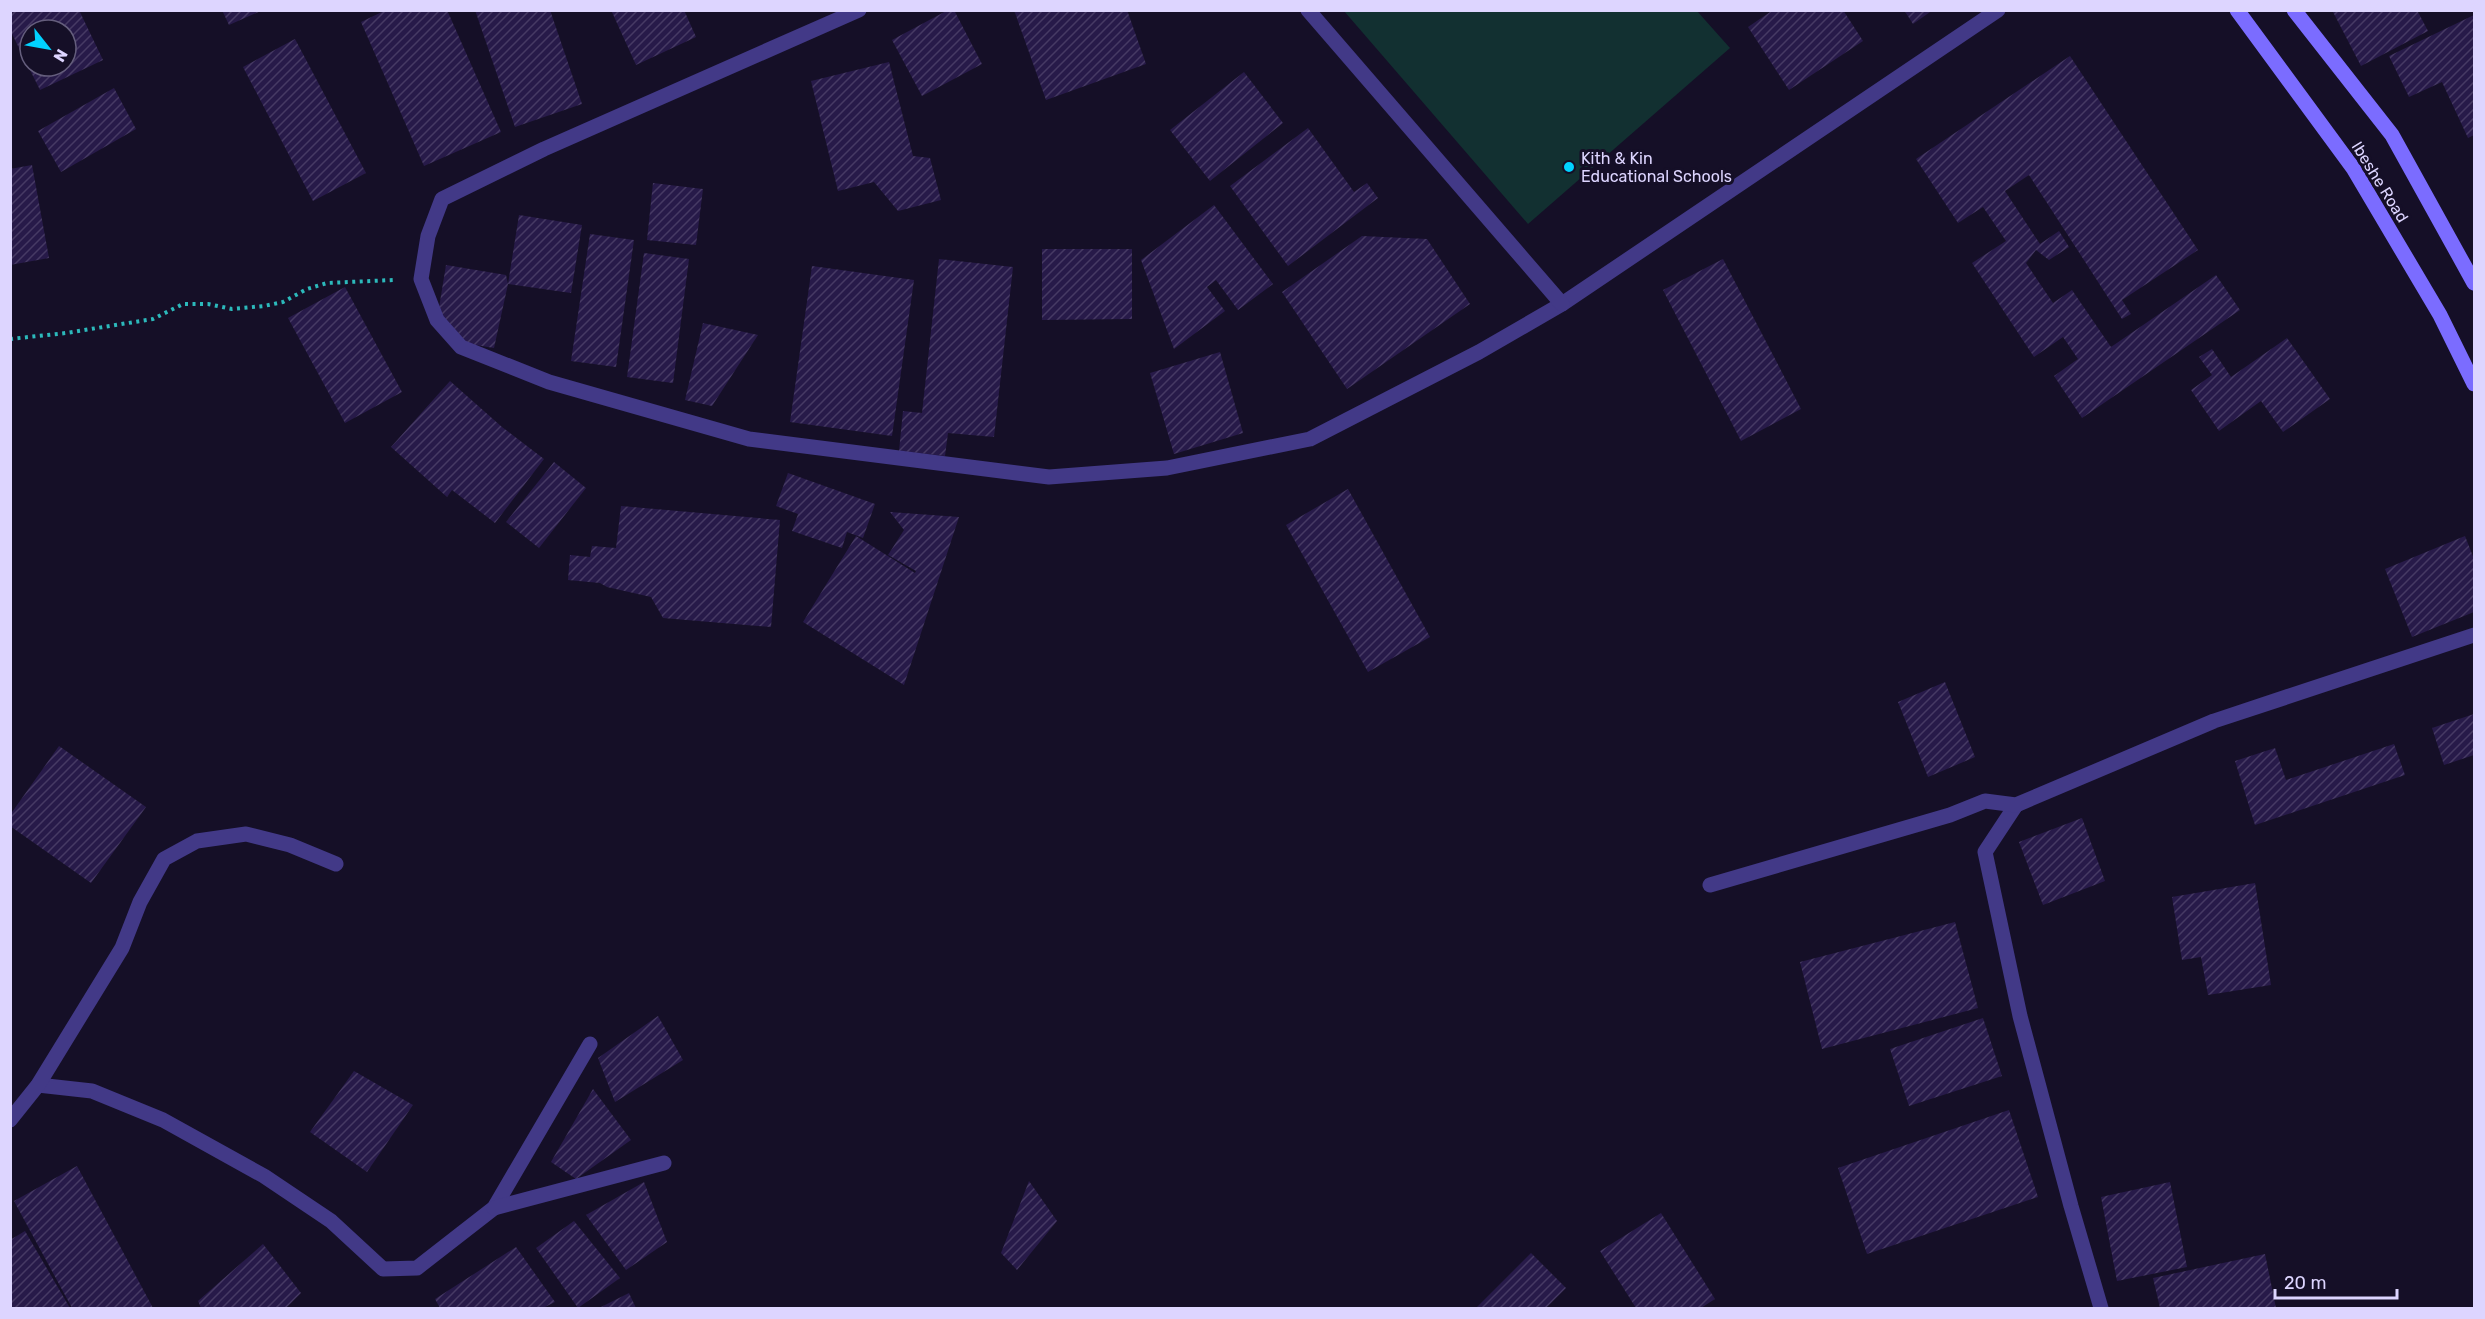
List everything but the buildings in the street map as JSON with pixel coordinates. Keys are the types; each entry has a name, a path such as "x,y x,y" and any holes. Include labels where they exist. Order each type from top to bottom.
{"main road":[{"name":"Ibeshe Road","path":"2237,10 2353,168 2440,315 2475,384"},
{"name":"Ibeshe Road","path":"2294,10 2392,135 2475,283"}],"street":[{"path":"859,10 544,149 442,199 428,236 421,279 437,320 461,347 549,382 749,438 1049,477 1167,468 1310,439 1479,352 1563,304 1998,10"},
{"path":"1308,10 1563,304"},
{"path":"1710,885 1950,815 1985,801 2016,805 2214,721 2475,635"},
{"path":"2016,805 1985,852 2020,1016 2101,1308"},
{"path":"10,1120 38,1085 122,948 140,902 164,859 197,841 246,834 290,845 336,864"},
{"path":"38,1085 92,1091 163,1120 264,1176 332,1221 383,1269 417,1268 494,1208 590,1044"},
{"path":"494,1208 664,1162"}],"path":[{"path":"10,339 66,333 153,319 183,304 208,304 232,309 264,306 284,302 307,289 327,283 421,279"}],"green space":[{"name":"Kith & Kin Educational Schools","path":"1344,11 1697,11 1730,48 1528,224"}],"place":[{"name":"Kith & Kin Educational Schools","path":"1569,167"}]}
